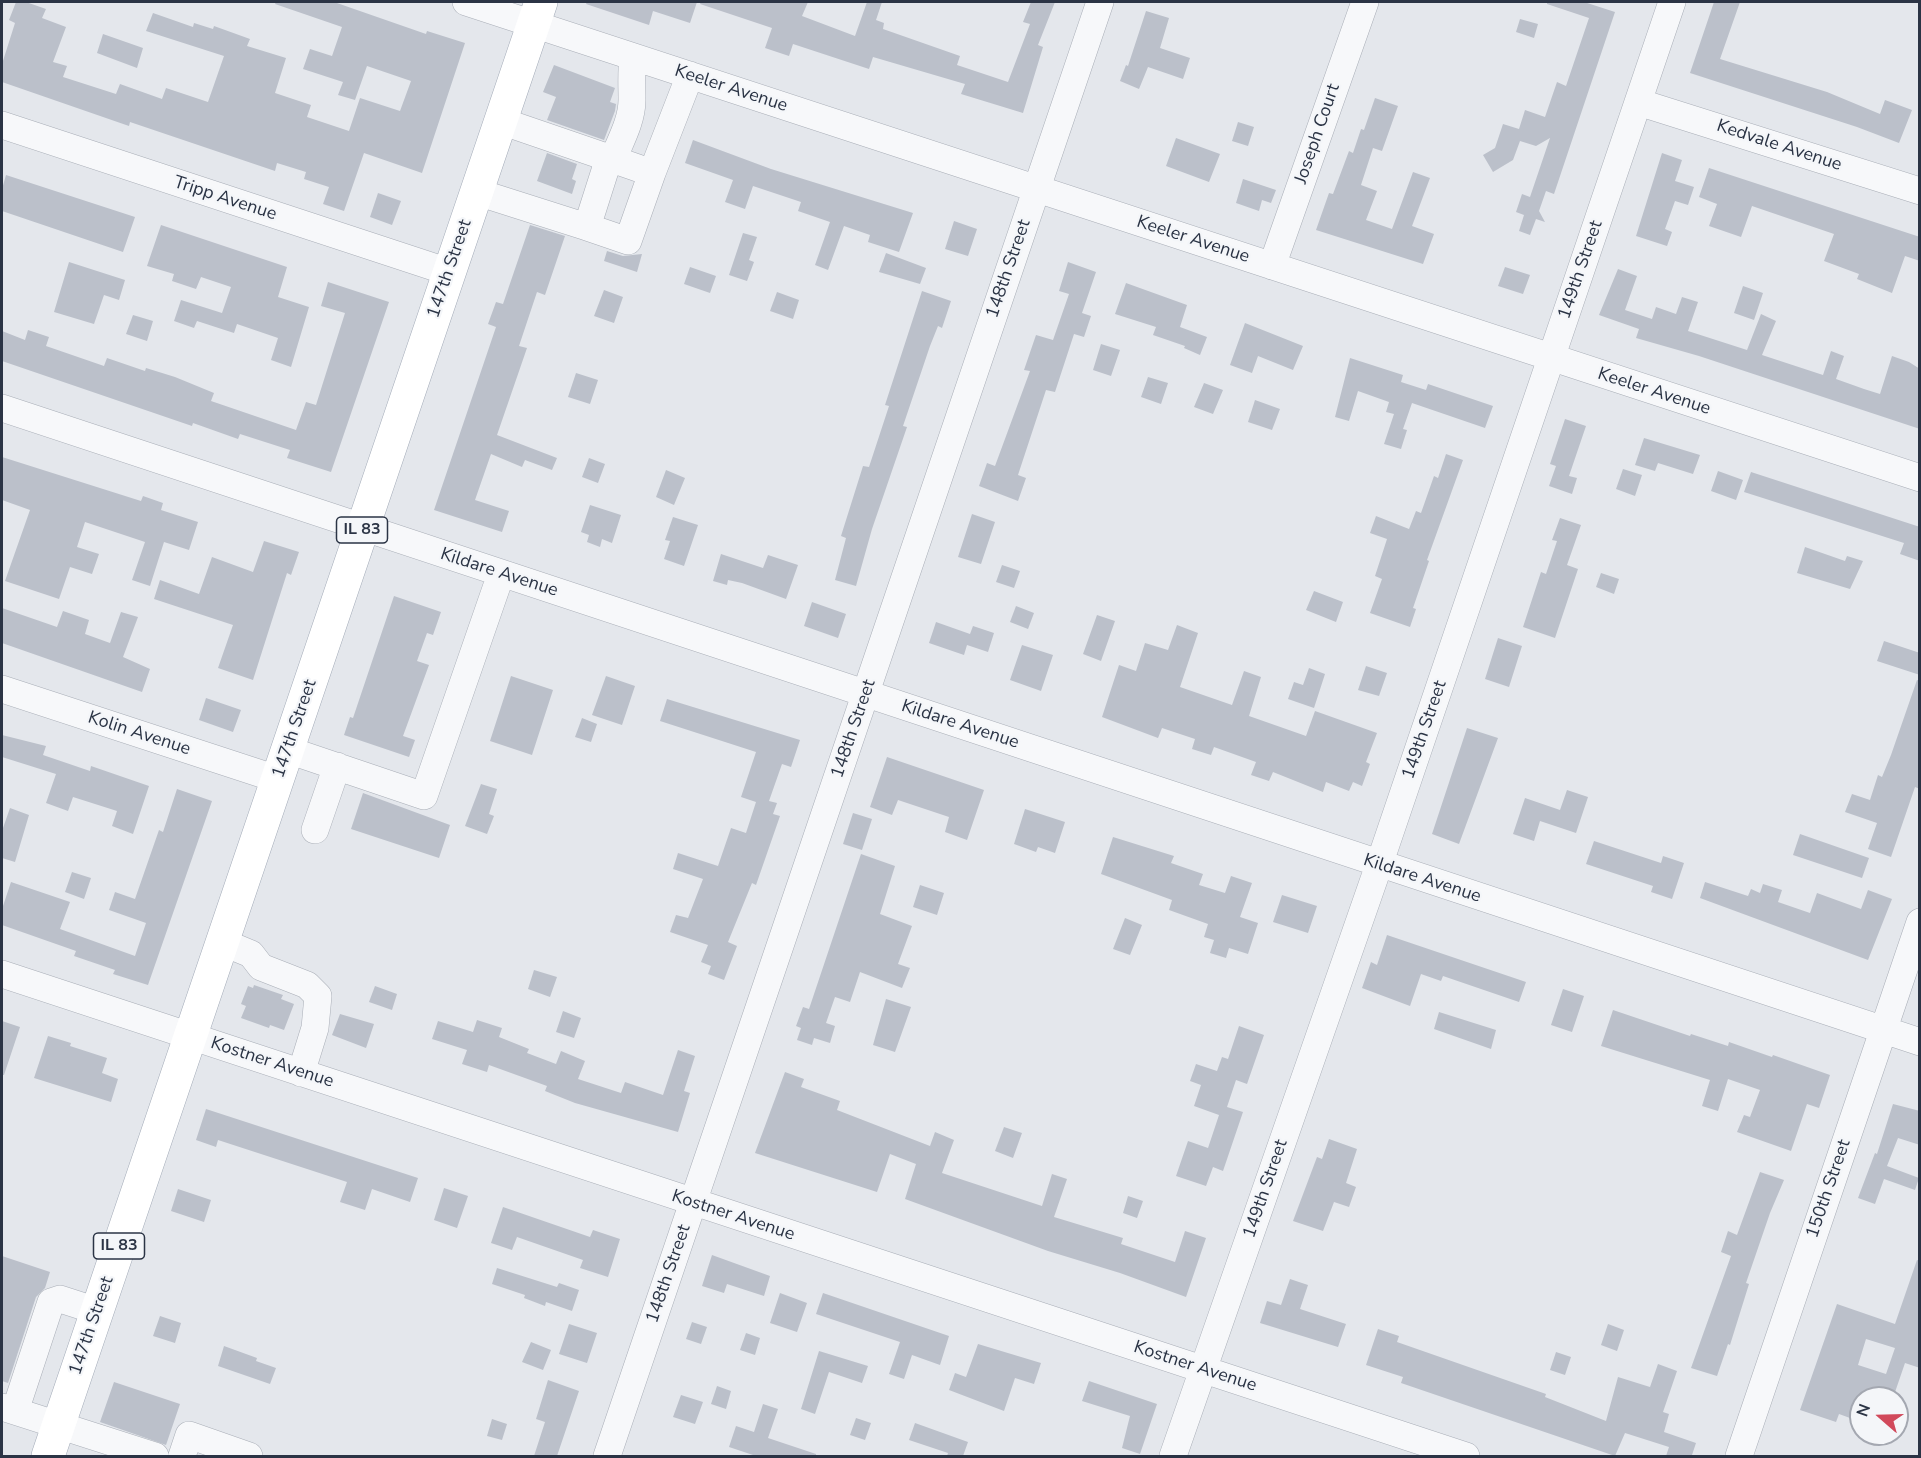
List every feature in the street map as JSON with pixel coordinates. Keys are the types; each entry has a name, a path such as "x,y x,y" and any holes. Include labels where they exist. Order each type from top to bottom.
{"main road":[{"name":"147th Street","path":"48,1456 537,13"}],"street":[{"name":"Keeler Avenue","path":"466,2 537,13 633,57 1920,478"},
{"name":"148th Street","path":"612,1455 693,1203 1100,2"},
{"name":"Joseph Court","path":"1272,266 1365,2"},
{"name":"149th Street","path":"1173,1456 1379,865 1672,2"},
{"path":"587,227 611,158 629,119 632,100 629,78 633,57"},
{"path":"477,192 628,241 690,75"},
{"name":"Kedvale Avenue","path":"1638,102 1920,191"},
{"path":"501,121 652,173"},
{"name":"Tripp Avenue","path":"2,125 449,272"},
{"name":"Kildare Avenue","path":"2,408 1920,1042"},
{"name":"Kolin Avenue","path":"2,688 283,764 337,766 424,796 501,574"},
{"path":"315,830 337,766"},
{"name":"150th Street","path":"1740,1456 1920,922"},
{"path":"222,942 248,952 261,967 307,985 318,996 315,1028 301,1073"},
{"name":"Kostner Avenue","path":"2,974 1466,1456"},
{"path":"97,1311 60,1299 51,1302 8,1409 155,1456"},
{"path":"182,1456 189,1435 249,1456"}],"building":[{"path":"16,2 26,2 46,9 42,18 66,27 53,62 67,66 63,77 116,94 120,84 162,99 166,88 208,102 224,56 146,31 153,13 193,27 194,23 213,29 214,26 250,39 247,46 286,58 275,93 311,105 307,117 349,131 360,98 400,111 411,81 367,66 355,100 338,95 343,82 303,69 310,49 332,56 342,27 275,4 276,2 334,2 426,34 427,31 465,43 422,173 364,153 344,211 323,204 329,187 304,179 306,172 277,163 275,171 130,122 129,126 2,82 2,64 15,23 9,20"},
{"path":"587,2 697,2 690,23 653,11 649,25 586,4"},
{"path":"701,2 808,2 802,16 855,36 867,2 882,2 876,20 884,23 883,29 960,56 957,65 1008,82 1030,24 1023,22 1031,2 1055,2 1038,45 1043,47 1023,113 961,94 965,84 873,57 869,69 793,44 789,56 765,48 772,28 700,4"},
{"path":"1547,2 1584,2 1615,12 1554,194 1546,191 1539,211 1545,222 1536,219 1530,235 1519,231 1524,215 1516,212 1522,194 1530,197 1550,138 1536,146 1520,141 1513,160 1493,172 1483,155 1495,148 1503,124 1519,129 1525,110 1545,117 1557,82 1566,86 1589,18 1547,4"},
{"path":"1714,2 1740,2 1720,59 1827,92 1880,114 1885,100 1912,110 1899,143 1857,127 1690,73"},
{"path":"1146,11 1169,18 1160,48 1190,58 1183,79 1148,67 1139,89 1120,81 1126,65 1128,66"},
{"path":"1520,19 1538,24 1534,38 1516,32"},
{"path":"103,34 143,48 137,68 97,53"},
{"path":"554,65 615,88 610,102 616,104 615,111 604,140 547,120 556,97 543,92"},
{"path":"1375,98 1398,106 1382,151 1373,148 1361,185 1377,191 1366,220 1392,229 1413,172 1430,178 1412,226 1434,234 1423,264 1316,230 1329,193 1333,194 1349,151 1353,153"},
{"path":"1238,122 1254,127 1248,146 1232,141"},
{"path":"1176,138 1220,154 1209,182 1166,166"},
{"path":"693,140 771,169 913,213 899,252 868,242 870,235 844,226 828,270 815,265 830,222 798,211 801,202 753,186 745,209 725,202 733,180 685,163"},
{"path":"547,153 577,164 572,179 576,181 572,194 537,181"},
{"path":"1662,153 1682,160 1675,181 1694,187 1688,205 1675,201 1665,229 1672,232 1667,246 1636,236"},
{"path":"1709,168 1920,237 1920,261 1905,256 1892,293 1857,279 1859,274 1824,261 1834,234 1752,206 1741,237 1709,226 1717,204 1699,197"},
{"path":"6,175 135,217 123,252 2,211 2,189"},
{"path":"1243,179 1276,190 1271,203 1262,200 1259,211 1236,203"},
{"path":"378,193 401,201 392,225 370,217"},
{"path":"954,221 977,229 968,256 945,249"},
{"path":"161,225 287,267 278,297 309,307 291,367 271,360 278,338 237,324 234,333 197,321 194,328 174,321 181,300 222,313 231,287 201,277 196,289 172,281 174,274 147,266"},
{"path":"530,225 565,236 545,295 537,292 519,346 527,348 497,435 557,458 552,470 525,460 522,467 491,454 475,500 509,511 502,532 434,510 496,327 488,324 496,302 503,304"},
{"path":"743,233 757,237 749,260 754,262 747,281 729,275"},
{"path":"607,251 623,256 642,254 637,272 604,261"},
{"path":"886,253 926,268 920,284 879,272"},
{"path":"69,262 125,280 119,300 104,295 94,324 54,312"},
{"path":"1068,262 1096,272 1082,313 1091,316 1084,337 1074,334 1055,392 1046,390 1018,475 1026,478 1018,501 979,486 987,463 995,466 1030,371 1024,370 1036,335 1053,340 1069,294 1059,291"},
{"path":"690,267 716,276 710,293 684,284"},
{"path":"1505,267 1530,275 1523,294 1498,286"},
{"path":"1618,269 1637,276 1625,310 1652,319 1656,307 1676,314 1682,297 1698,302 1688,331 1747,350 1761,314 1776,321 1762,355 1823,375 1831,351 1844,356 1836,379 1864,389 1880,394 1892,356 1909,362 1920,369 1920,429 1699,356 1636,338 1639,329 1599,315"},
{"path":"328,282 389,302 331,472 287,458 290,450 240,434 238,439 193,423 192,426 2,361 2,331 25,340 28,330 49,337 46,346 104,366 107,358 145,371 146,368 175,377 214,393 211,401 296,430 306,402 316,405 345,313 321,306"},
{"path":"1126,283 1187,305 1180,327 1207,337 1200,355 1184,348 1185,346 1153,335 1156,327 1115,314"},
{"path":"1743,286 1763,293 1754,320 1734,313"},
{"path":"604,290 623,297 614,323 594,316"},
{"path":"922,291 951,301 942,328 938,326 930,346 903,426 907,427 872,529 856,586 835,580 846,538 841,536 863,466 869,467 889,406 885,405"},
{"path":"777,292 799,300 793,319 770,311"},
{"path":"133,315 153,321 147,341 126,334"},
{"path":"1245,323 1303,346 1293,370 1258,356 1252,373 1230,365"},
{"path":"1101,344 1120,350 1111,376 1093,370"},
{"path":"1350,358 1403,375 1401,382 1426,390 1428,384 1493,406 1485,428 1412,403 1403,429 1407,430 1401,449 1384,444 1394,414 1386,412 1389,402 1358,391 1349,421 1335,417"},
{"path":"576,373 598,380 590,404 568,397"},
{"path":"1148,377 1168,383 1161,404 1141,397"},
{"path":"1204,383 1223,390 1213,414 1194,407"},
{"path":"1255,400 1280,409 1272,430 1248,422"},
{"path":"1565,419 1586,426 1569,476 1577,478 1572,494 1549,486 1556,466 1550,464"},
{"path":"1644,438 1700,455 1693,474 1658,463 1655,471 1635,465"},
{"path":"1446,454 1463,460 1427,560 1429,561 1413,608 1416,609 1410,627 1370,613 1382,579 1375,576 1387,539 1370,533 1376,516 1409,529 1416,511 1421,513 1434,476 1438,478"},
{"path":"2,457 141,501 143,496 163,503 161,510 198,522 189,550 164,542 150,586 132,580 145,542 85,522 77,547 99,554 92,574 70,567 59,599 5,581 30,510 2,500"},
{"path":"589,458 605,464 598,483 582,477"},
{"path":"1623,469 1642,475 1635,496 1616,489"},
{"path":"666,470 685,478 674,505 656,497"},
{"path":"1718,471 1743,480 1736,500 1711,491"},
{"path":"1751,472 1920,527 1920,561 1900,554 1904,543 1744,492"},
{"path":"590,505 621,515 612,543 602,539 600,547 587,542 589,535 581,532"},
{"path":"972,514 995,522 981,564 958,557"},
{"path":"673,517 698,525 684,566 664,559 670,541 665,540"},
{"path":"1560,518 1581,525 1567,565 1578,569 1555,638 1523,627 1541,572 1546,574 1557,541 1552,540"},
{"path":"264,541 299,552 291,575 287,573 253,680 218,668 233,625 154,599 160,580 199,594 212,557 253,572"},
{"path":"1805,547 1845,561 1847,556 1863,561 1850,589 1797,573"},
{"path":"721,554 763,568 768,555 798,565 786,599 742,583 728,580 727,585 713,581"},
{"path":"1002,565 1020,571 1014,588 996,582"},
{"path":"1601,573 1619,579 1614,594 1596,587"},
{"path":"1314,591 1343,602 1336,622 1306,610"},
{"path":"394,596 441,612 433,635 427,633 417,661 429,665 403,736 415,740 409,757 344,735 350,717 353,718"},
{"path":"812,602 846,614 838,638 804,626"},
{"path":"1016,606 1034,613 1028,629 1010,622"},
{"path":"2,608 57,627 63,611 89,620 85,634 110,643 121,612 138,617 123,657 150,669 142,692 2,643"},
{"path":"1097,615 1115,621 1101,661 1083,654"},
{"path":"936,622 970,634 973,626 994,633 988,652 967,645 964,655 929,643"},
{"path":"1177,625 1198,633 1180,687 1232,705 1244,671 1261,677 1249,716 1306,736 1315,711 1377,733 1366,762 1370,764 1362,786 1353,782 1349,791 1326,782 1323,792 1273,772 1269,781 1251,775 1256,762 1214,747 1211,755 1192,749 1195,739 1162,728 1158,738 1102,717 1119,665 1136,671 1145,643 1168,650"},
{"path":"1498,638 1522,646 1509,687 1485,679"},
{"path":"1884,641 1920,653 1920,675 1877,661"},
{"path":"1022,645 1053,655 1041,691 1010,680"},
{"path":"1366,666 1387,673 1379,696 1358,690"},
{"path":"1309,668 1325,674 1314,708 1288,699 1294,682 1303,685"},
{"path":"511,676 553,690 532,755 490,741"},
{"path":"606,676 635,686 622,725 592,715"},
{"path":"1917,680 1920,681 1920,789 1915,787 1891,857 1868,849 1877,823 1845,812 1852,794 1870,800 1878,775 1882,777 1891,755"},
{"path":"206,698 241,710 233,732 199,720"},
{"path":"667,699 800,740 791,767 782,764 769,801 777,803 773,814 780,816 756,885 752,883 728,942 737,946 724,980 708,974 711,966 701,962 708,945 670,932 676,915 688,918 703,879 673,869 678,853 718,866 731,828 746,833 756,802 741,797 756,752 660,721"},
{"path":"582,718 597,724 591,742 575,737"},
{"path":"1467,728 1498,738 1459,844 1432,834"},
{"path":"2,735 46,746 43,755 90,771 91,766 149,786 133,834 112,826 117,811 73,797 68,811 46,803 56,774 2,757"},
{"path":"887,757 984,790 967,840 945,832 949,817 898,800 892,815 870,807"},
{"path":"481,784 497,789 489,814 494,816 487,834 465,826"},
{"path":"177,789 212,801 148,985 113,974 115,970 74,956 76,951 2,925 2,909 11,882 70,902 60,929 135,956 146,923 109,910 115,892 135,899 159,830 163,832"},
{"path":"1567,790 1588,797 1576,833 1540,821 1534,841 1513,834 1525,798 1560,810"},
{"path":"363,793 450,825 439,858 351,829"},
{"path":"10,808 29,815 15,862 2,858 3,828"},
{"path":"1025,809 1065,822 1055,853 1038,847 1036,852 1014,844"},
{"path":"853,813 872,819 862,850 843,844"},
{"path":"1800,834 1869,858 1862,878 1793,855"},
{"path":"1113,837 1174,856 1171,863 1203,874 1199,885 1225,893 1231,876 1252,883 1240,917 1258,923 1248,954 1229,948 1226,958 1210,953 1214,940 1204,937 1208,924 1169,910 1172,900 1101,874"},
{"path":"1594,841 1661,863 1663,856 1684,863 1672,899 1651,892 1653,886 1586,864"},
{"path":"861,854 895,866 880,914 912,926 898,964 910,968 902,988 860,972 850,1002 835,997 826,1023 835,1026 830,1043 814,1038 812,1045 797,1040 801,1028 796,1026 803,1007 809,1009"},
{"path":"72,872 91,878 84,899 65,892"},
{"path":"1705,882 1748,896 1751,889 1760,893 1763,884 1782,890 1778,902 1810,913 1817,893 1861,909 1868,890 1892,899 1868,960 1700,898"},
{"path":"920,885 944,893 937,915 913,907"},
{"path":"1282,895 1317,906 1308,933 1273,922"},
{"path":"1125,918 1142,925 1130,955 1113,949"},
{"path":"1387,935 1526,982 1519,1002 1443,976 1441,981 1421,974 1410,1006 1362,988 1371,962 1377,965"},
{"path":"534,970 557,977 550,997 528,989"},
{"path":"254,985 283,995 281,999 294,1004 284,1030 270,1025 269,1028 241,1018 246,1006 241,1004 248,986 253,988"},
{"path":"375,986 397,994 392,1010 369,1002"},
{"path":"1563,989 1584,996 1572,1032 1551,1025"},
{"path":"886,999 911,1007 895,1052 873,1045"},
{"path":"1613,1010 1690,1036 1691,1034 1728,1046 1729,1042 1830,1075 1819,1108 1807,1104 1791,1151 1737,1132 1744,1115 1750,1117 1760,1090 1728,1079 1718,1111 1702,1106 1710,1080 1601,1046"},
{"path":"563,1011 581,1018 574,1038 556,1032"},
{"path":"1439,1012 1496,1030 1491,1049 1434,1029"},
{"path":"340,1014 374,1024 366,1048 332,1035"},
{"path":"477,1020 502,1028 499,1037 529,1049 527,1053 556,1064 561,1051 585,1061 578,1079 621,1093 625,1082 663,1095 678,1050 695,1056 684,1091 690,1093 678,1132 575,1103 545,1091 547,1086 489,1065 487,1072 462,1064 467,1050 432,1039 438,1021 473,1032"},
{"path":"2,1021 20,1027 4,1075 2,1075"},
{"path":"1239,1026 1264,1035 1247,1084 1236,1080 1227,1107 1243,1112 1223,1171 1213,1167 1206,1186 1176,1176 1188,1141 1208,1148 1219,1115 1194,1106 1201,1085 1190,1081 1196,1064 1217,1071 1222,1057 1228,1059"},
{"path":"48,1036 107,1058 102,1073 118,1079 111,1102 34,1078"},
{"path":"785,1072 804,1079 801,1087 840,1101 837,1110 930,1146 935,1132 954,1140 942,1173 1042,1206 1052,1174 1067,1179 1054,1217 1123,1238 1121,1244 1175,1262 1185,1231 1206,1238 1186,1297 1120,1273 1048,1251 905,1199 916,1164 890,1154 877,1192 755,1153"},
{"path":"1893,1104 1920,1111 1920,1145 1898,1138 1887,1166 1919,1178 1915,1190 1884,1179 1875,1204 1858,1198 1875,1153 1877,1154"},
{"path":"206,1109 418,1178 410,1202 372,1189 365,1210 340,1202 347,1182 218,1140 216,1147 196,1140"},
{"path":"1004,1127 1022,1133 1013,1158 995,1151"},
{"path":"1329,1139 1357,1149 1346,1183 1356,1187 1349,1207 1334,1202 1323,1231 1293,1221 1317,1157 1322,1159"},
{"path":"1760,1172 1784,1180 1746,1283 1749,1284 1730,1345 1728,1344 1717,1376 1691,1368 1731,1256 1721,1252 1728,1231 1737,1235"},
{"path":"444,1188 468,1196 457,1228 434,1220"},
{"path":"178,1189 211,1200 204,1222 171,1211"},
{"path":"1128,1196 1143,1201 1137,1218 1123,1213"},
{"path":"503,1207 590,1237 593,1230 620,1239 608,1277 580,1268 583,1260 517,1237 512,1250 491,1243"},
{"path":"712,1255 770,1276 764,1296 727,1284 724,1293 702,1286"},
{"path":"2,1256 50,1272 45,1288 36,1297 8,1383 2,1381"},
{"path":"1917,1260 1920,1261 1920,1368 1905,1363 1897,1386 1849,1386 1849,1418 1839,1414 1836,1422 1800,1410 1837,1304 1895,1324","holes":["1866,1339 1895,1348 1886,1374 1858,1365"]},
{"path":"497,1268 557,1287 559,1283 579,1290 572,1311 546,1302 545,1306 524,1298 525,1295 492,1284"},
{"path":"1290,1279 1308,1285 1300,1309 1346,1324 1338,1347 1260,1323 1267,1301 1281,1305"},
{"path":"780,1293 807,1303 797,1332 770,1323"},
{"path":"823,1293 949,1336 940,1365 912,1355 904,1379 889,1374 900,1342 816,1314"},
{"path":"160,1316 181,1323 175,1343 153,1336"},
{"path":"692,1322 707,1327 701,1344 686,1339"},
{"path":"569,1324 597,1333 587,1363 559,1354"},
{"path":"1608,1324 1624,1330 1617,1351 1601,1345"},
{"path":"1378,1329 1399,1336 1397,1342 1546,1394 1545,1397 1606,1421 1618,1377 1650,1387 1658,1364 1677,1371 1663,1412 1669,1414 1664,1432 1696,1443 1692,1455 1666,1456 1669,1447 1625,1433 1615,1456 1401,1383 1403,1377 1366,1365"},
{"path":"746,1333 760,1338 755,1355 740,1350"},
{"path":"531,1342 551,1350 543,1370 522,1362"},
{"path":"978,1344 1041,1363 1034,1384 1015,1378 1004,1411 949,1390 955,1373 966,1377"},
{"path":"224,1346 257,1358 256,1361 276,1368 270,1384 218,1366"},
{"path":"819,1351 868,1366 862,1383 829,1372 815,1414 801,1409"},
{"path":"1556,1352 1571,1357 1565,1375 1550,1370"},
{"path":"548,1380 579,1391 557,1456 534,1456 545,1422 536,1419"},
{"path":"1089,1381 1157,1404 1140,1454 1122,1448 1130,1416 1082,1401"},
{"path":"114,1382 180,1404 166,1445 100,1422"},
{"path":"717,1386 731,1391 726,1409 711,1404"},
{"path":"681,1395 703,1402 695,1424 673,1417"},
{"path":"763,1404 778,1409 768,1438 816,1454 816,1456 756,1456 729,1447 736,1426 754,1432"},
{"path":"856,1418 871,1423 865,1440 850,1435"},
{"path":"492,1419 507,1424 502,1440 487,1436"},
{"path":"915,1423 968,1442 963,1456 947,1456 948,1453 909,1440"}]}
